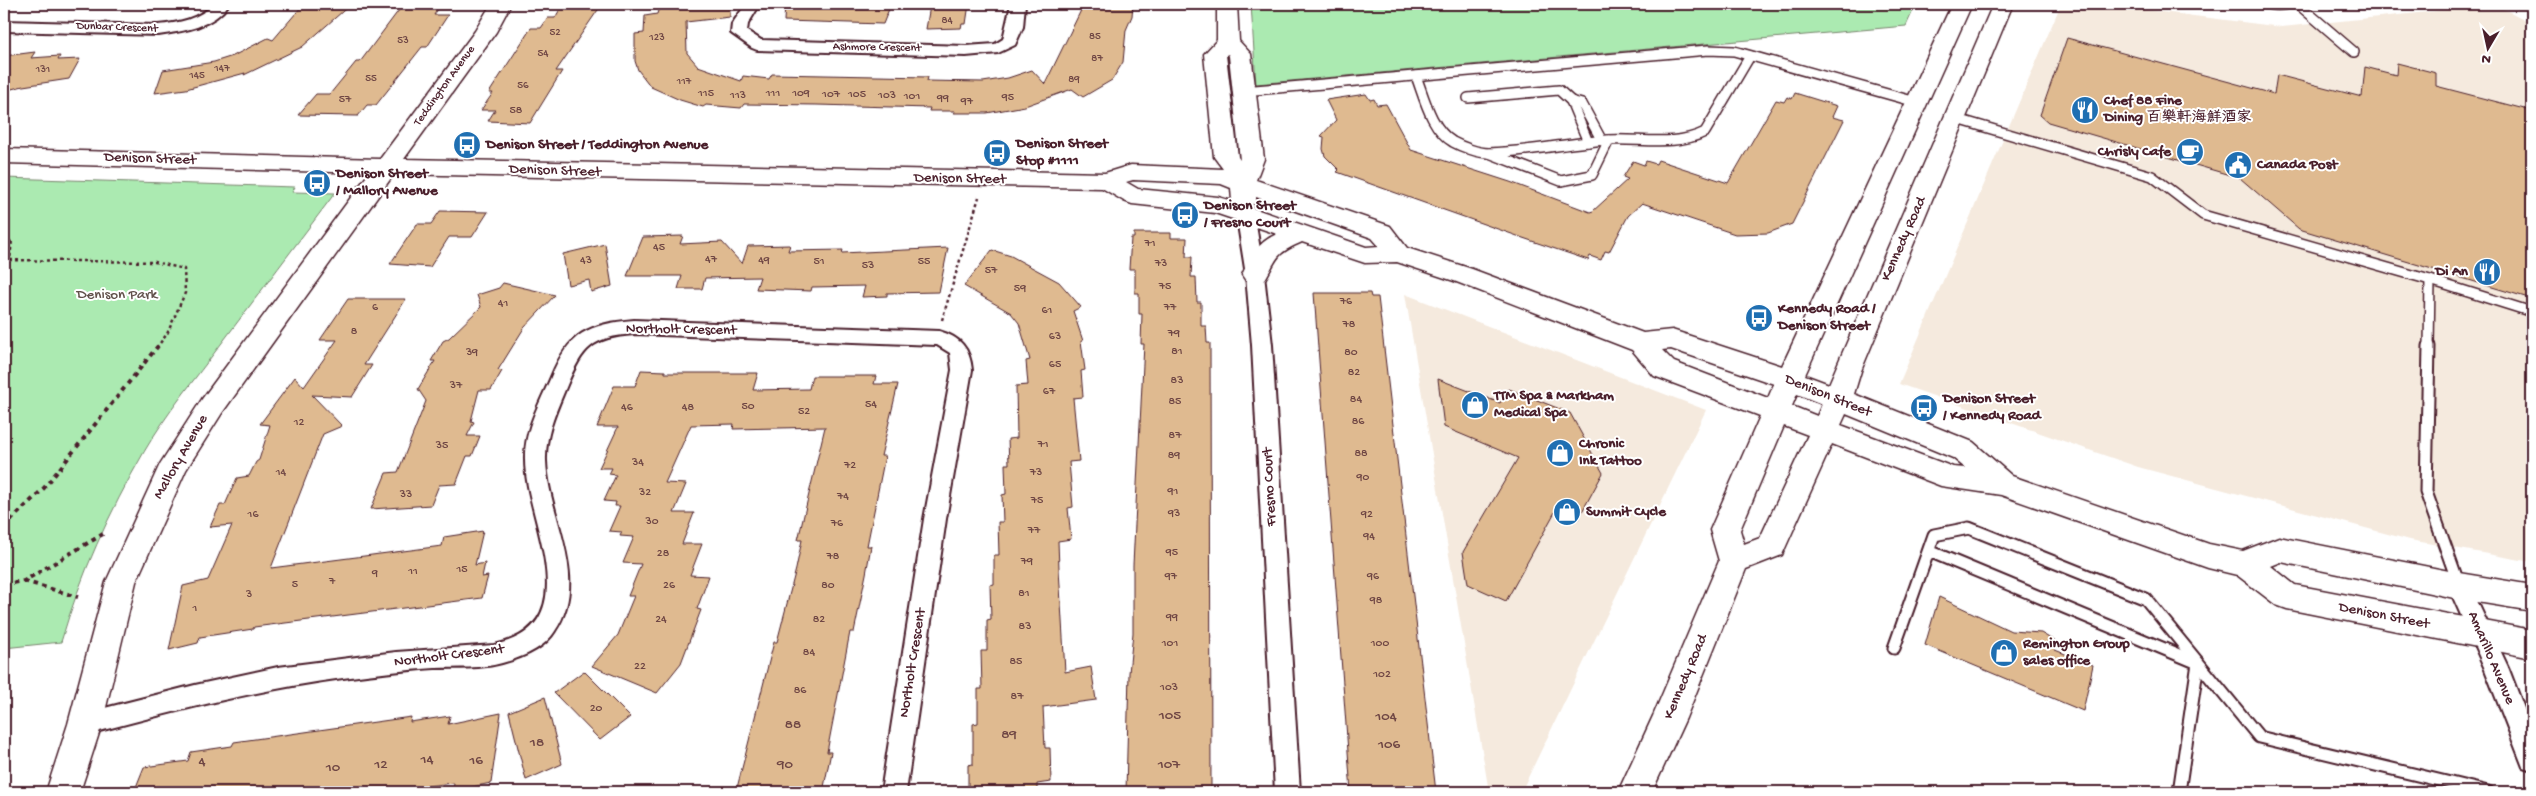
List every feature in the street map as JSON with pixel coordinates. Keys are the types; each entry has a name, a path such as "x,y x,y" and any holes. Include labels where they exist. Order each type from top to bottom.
{"street":[{"name":"Dunbar Crescent","path":"4,26 158,30 175,28 209,18 222,4"},
{"name":"Teddington Avenue","path":"387,166 485,32 501,4"},
{"name":"Ashmore Crescent","path":"753,4 740,24 739,32 757,45 966,51 998,48 1010,42 1015,27 1018,4"},
{"path":"1227,4 1228,42 1240,54 1252,159 1243,182"},
{"path":"1734,561 1726,530 1800,355 1870,208 1916,102 1962,4"},
{"name":"Kennedy Road","path":"1635,792 1692,664 1734,561 1771,546 1838,400 1847,371 1915,214 2002,4"},
{"path":"2268,4 2288,4"},
{"path":"1228,42 1215,54 1218,98 1226,157 1243,182"},
{"name":"Denison Street","path":"4,156 592,172 1107,181 1131,172 1208,174 1243,182 1381,232 1398,254"},
{"name":"Mallory Avenue","path":"63,792 85,724 121,582 146,522 174,464 212,406 387,166"},
{"name":"Denison Street","path":"1107,181 1132,196 1199,202 1245,212 1365,255 1398,254 1463,275 1641,343 1664,369 1823,431 1951,478 2002,484 2208,556 2245,564 2287,596 2483,636 2532,644"},
{"name":"Fresno Court","path":"1243,182 1262,345 1288,792"},
{"path":"1255,275 1264,252 1274,244 1302,233"},
{"name":"Northolt Crescent","path":"85,724 206,692 302,674 421,659 500,653 526,644 550,620 557,608 560,589 558,566 545,520 534,461 536,442 567,360 578,343 598,332 634,327 939,338 955,344 961,356 962,370 937,510 894,792"},
{"name":"Denison Street","path":"1641,343 1672,339 1791,380 1963,450 2002,484"},
{"path":"2245,564 2279,549 2460,586 2532,598"},
{"name":"Amarillo Avenue","path":"2460,586 2483,636 2532,759"}],"lane":[{"path":"2298,4 2354,52"},
{"path":"1243,91 1708,50 1734,51 1916,102"},
{"path":"1487,153 1639,138 1670,142 1696,137 1711,124 1750,56"},
{"path":"1416,76 1442,133 1462,145 1562,180 1592,175 1605,141"},
{"path":"1468,98 1559,90 1571,101 1588,142"},
{"path":"1571,101 1582,104 1605,141"},
{"path":"1954,118 2152,176 2203,215 2430,280 2532,312"},
{"path":"2430,280 2426,492 2460,586"},
{"path":"1894,648 1934,535 1969,528 2146,599 2259,737 2488,792"},
{"path":"1929,551 2198,663"},
{"path":"2179,792 2198,663"}],"path":[{"path":"939,338 942,320 977,207"},
{"path":"4,246 12,240 10,259"},
{"path":"4,260 155,262 184,269 185,293 167,334 44,488 4,527"},
{"path":"4,584 24,581 103,534"},
{"path":"24,581 78,597"}],"shaded area":[{"path":"2061,4 2098,4 2282,27 2496,5 2532,23 2532,562 2410,540 2138,467 1899,384"},
{"path":"1405,294 1706,410 1521,792 1489,792"}],"green space":[{"path":"1251,4 1916,4 1906,26 1256,84"},
{"name":"Denison Park","path":"4,178 295,187 292,192 335,193 181,397 153,438 131,475 97,544 77,592 61,642 4,648"}],"building":[{"path":"309,4 351,4 302,47 244,75 245,73 186,89 155,93 163,70 214,62 233,56 268,38 273,40 302,6"},
{"path":"563,4 602,4 556,71 562,71 530,123 488,121 495,110 481,110 493,93 489,93 531,28 541,28 548,18 555,18"},
{"path":"660,4 730,4 730,17 686,22 687,53 698,66 741,81 743,76 769,79 772,74 928,77 927,81 983,82 1008,78 1032,70 1045,84 1084,4 1133,4 1132,16 1126,30 1123,62 1112,80 1083,97 1072,89 1025,106 987,113 954,113 955,111 929,111 930,108 817,105 744,104 741,108 706,105 703,107 680,100 651,87 638,70 635,61 635,34 644,33 645,16 657,14"},
{"path":"785,4 891,4 883,24 784,21"},
{"path":"935,4 969,4 966,24 962,24 961,28 926,29 930,6"},
{"path":"402,6 440,6 434,15 448,15 427,47 422,47 376,105 367,105 358,116 298,115 316,94 330,94 356,62 360,62"},
{"path":"2067,38 2274,94 2277,75 2362,97 2365,67 2396,75 2397,63 2436,73 2436,86 2532,111 2532,299 2299,229 2240,178 2048,122 2040,115"},
{"path":"35,52 31,58 60,56 58,60 80,59 69,79 4,91 4,56"},
{"path":"1795,93 1837,106 1832,117 1844,120 1792,224 1768,233 1735,234 1642,203 1628,216 1609,252 1605,251 1601,260 1590,256 1588,260 1337,172 1339,170 1325,156 1323,149 1324,137 1321,136 1336,120 1326,100 1366,94 1370,100 1374,99 1377,105 1386,104 1411,150 1510,182 1590,212 1628,179 1623,177 1633,161 1644,165 1646,161 1656,164 1658,160 1728,183 1776,100 1784,102 1787,97 1792,99"},
{"path":"440,211 488,212 472,237 449,237 430,267 390,264 417,224 431,224"},
{"path":"1134,233 1171,233 1171,238 1187,238 1186,257 1192,257 1191,277 1196,277 1197,302 1201,302 1201,326 1206,326 1207,343 1210,343 1211,792 1126,792 1129,673 1133,633 1133,565 1144,344 1141,344 1142,314 1139,314 1139,293 1135,293 1135,269 1129,269 1131,238 1134,238"},
{"path":"683,236 680,244 722,242 742,264 748,246 790,245 788,251 843,250 842,253 948,248 939,292 887,293 887,296 862,297 865,286 812,287 811,291 756,289 760,277 705,278 702,289 678,289 682,276 627,276 643,237"},
{"path":"605,244 612,286 591,292 589,280 568,285 563,254"},
{"path":"992,250 1011,256 1059,282 1081,307 1073,311 1083,341 1081,341 1085,370 1081,371 1083,397 1073,398 1079,461 1069,462 1073,507 1068,508 1071,539 1058,541 1059,569 1065,672 1091,667 1096,700 1043,707 1045,748 1050,748 1051,782 1037,784 1037,792 968,792 968,765 973,764 973,724 978,723 978,689 982,689 981,651 987,651 987,620 991,619 990,585 994,584 994,555 999,555 998,522 1003,522 1002,495 1006,494 1005,464 1009,464 1008,439 1017,438 1016,386 1028,385 1026,361 1030,360 1019,323 1011,313 964,286"},
{"path":"503,283 555,295 524,328 498,370 502,371 491,390 479,390 471,421 474,422 467,436 480,436 472,456 467,456 456,484 439,485 431,505 371,509 386,473 398,472 426,401 418,389 435,361 431,361 443,341 449,338 481,307 477,295 499,288"},
{"path":"1314,293 1370,293 1371,297 1378,297 1436,792 1351,792"},
{"path":"348,299 406,299 364,365 372,365 352,397 312,395 342,426 323,434 271,568 442,546 444,537 483,531 475,565 485,563 482,577 488,576 482,598 254,627 253,629 200,637 198,643 169,650 183,586 208,580 232,525 210,527 220,505 225,505 237,478 249,476 259,460 270,425 260,424 295,377 304,387 337,340 320,340"},
{"path":"641,370 665,371 665,373 758,373 753,390 809,389 812,376 876,376 874,384 898,384 881,456 885,456 867,546 871,546 854,632 850,632 827,752 831,752 823,792 736,792 774,642 777,642 796,569 802,540 798,540 825,427 733,429 734,424 691,425 665,483 686,484 674,513 694,513 682,544 702,544 690,575 709,576 697,609 701,610 681,663 657,693 592,666 618,635 634,596 628,596 641,564 623,563 634,537 620,536 622,532 609,531 620,506 615,506 616,502 604,501 616,475 609,474 612,468 599,468 618,427 597,427 614,386 635,386"},
{"path":"1438,379 1500,403 1509,389 1570,413 1603,473 1578,519 1556,510 1506,601 1468,584 1463,552 1518,458 1444,427"},
{"name":"Remington Group sales office","path":"1939,597 2011,631 2041,633 2056,642 2055,650 2093,665 2083,711 1925,645"},
{"path":"584,671 630,717 600,740 554,693"},
{"path":"545,697 562,764 526,780 509,712"},
{"path":"501,713 491,783 453,791 454,783 370,792 134,792 144,767 188,761 191,752 232,746 234,742 411,717 410,722 450,716 448,724"}],"place":[{"name":"Chef 88 Fine Dining 百樂軒海鮮酒家","path":"2085,110"},
{"name":"Denison Street / Teddington Avenue","path":"467,145"},
{"name":"Chrisly Cafe","path":"2190,152"},
{"name":"Denison Street Stop #1111","path":"997,153"},
{"name":"Canada Post","path":"2238,165"},
{"name":"Denison Street / Mallory Avenue","path":"317,183"},
{"name":"Denison Street / Fresno Court","path":"1185,215"},
{"name":"Di An","path":"2487,272"},
{"name":"Kennedy Road / Denison Street","path":"1759,318"},
{"name":"TTM Spa & Markham Medical Spa","path":"1475,405"},
{"name":"Denison Street / Kennedy Road","path":"1924,408"},
{"name":"Chronic Ink Tattoo","path":"1560,453"},
{"name":"Summit Cycle","path":"1567,512"},
{"name":"Remington Group sales office","path":"2004,653"}]}
